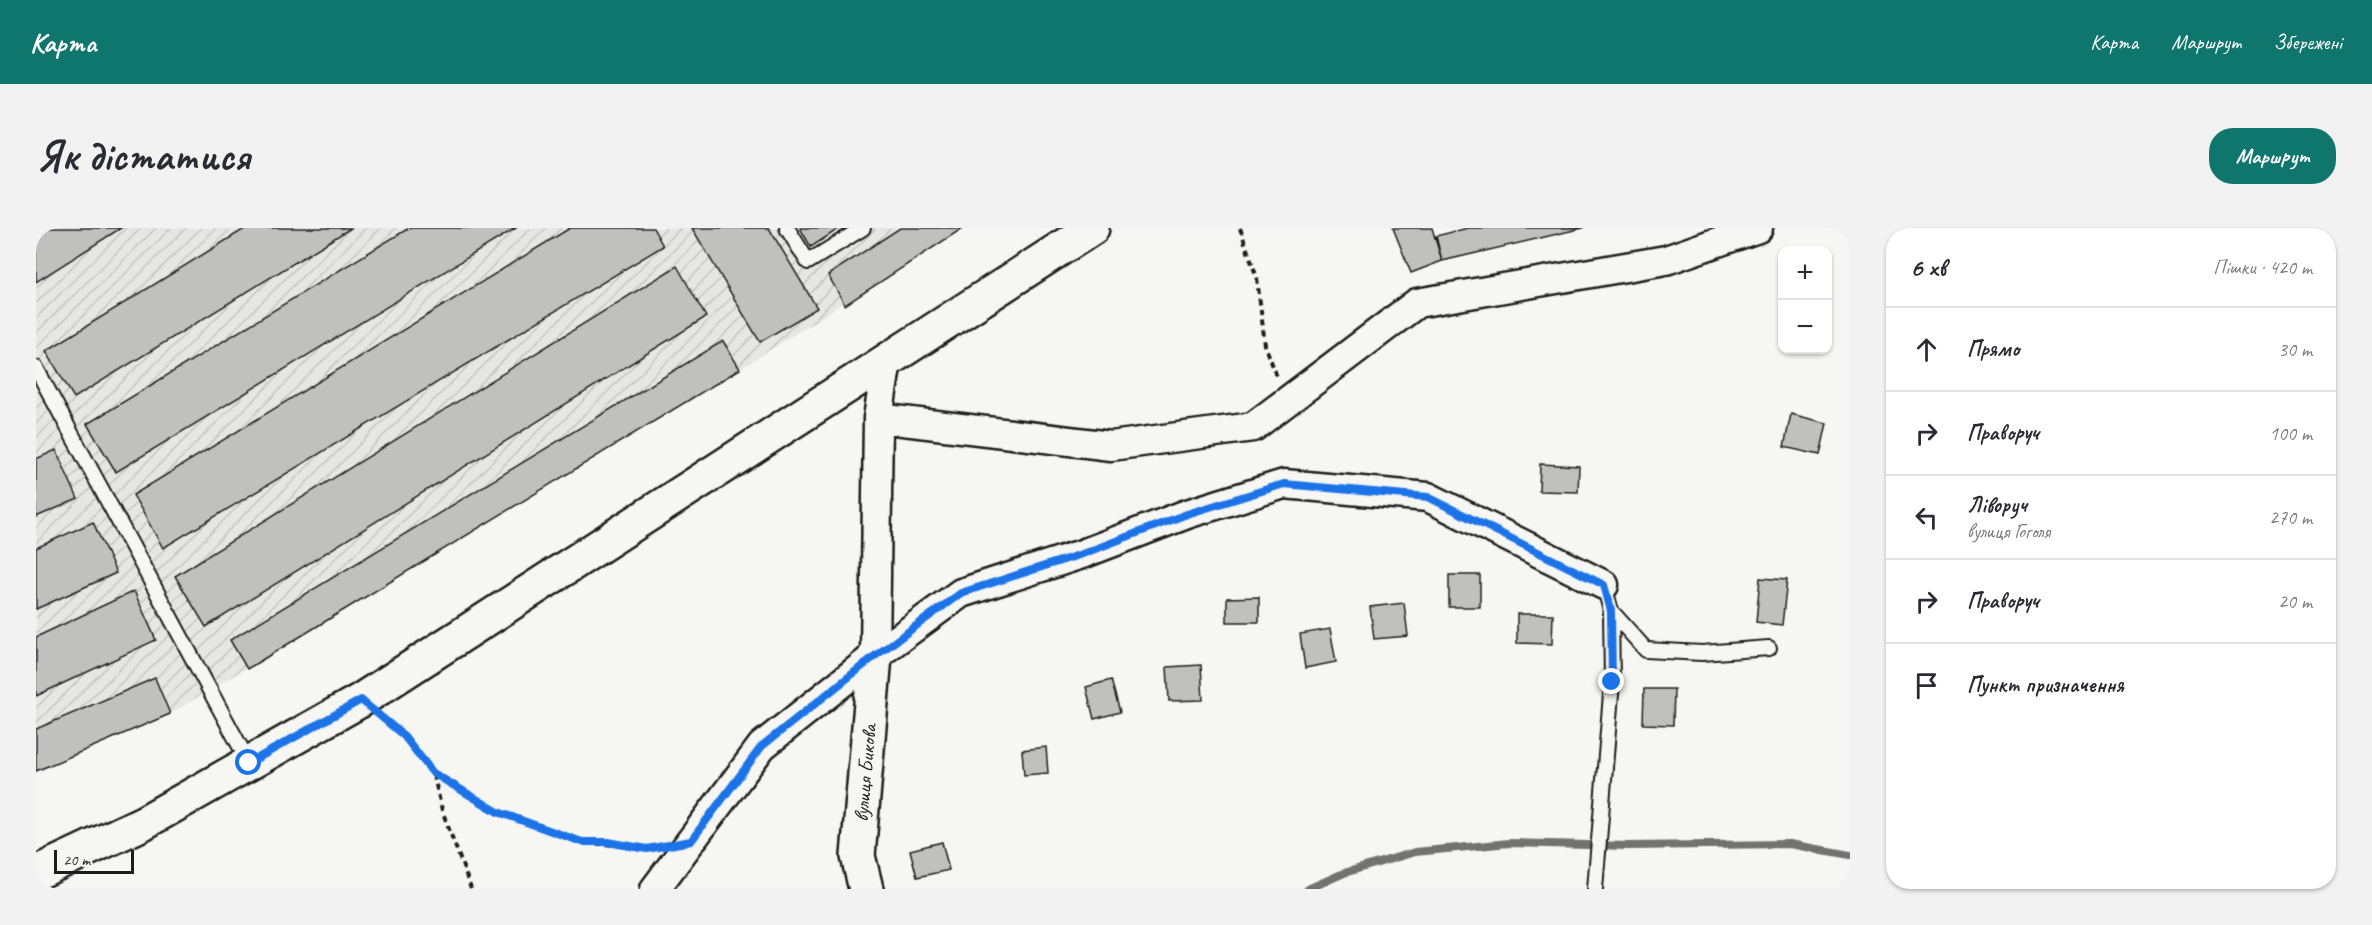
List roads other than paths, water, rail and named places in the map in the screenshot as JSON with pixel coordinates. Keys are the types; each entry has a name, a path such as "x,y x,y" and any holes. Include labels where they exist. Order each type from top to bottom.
{"street":[{"path":"36,873 143,823 361,700 1092,228"},
{"path":"878,418 1111,446 1253,427 1417,303 1489,288 1666,260 1758,228"},
{"path":"875,656 878,418 887,360"},
{"path":"655,889 762,746 875,656 961,593 1082,554 1187,514 1284,484 1428,497 1608,598"},
{"name":"вулиця Бикова","path":"866,889 858,855 875,656"}],"lane":[{"path":"787,228 808,262 863,228"},
{"path":"36,368 249,763"},
{"path":"1608,598 1646,650 1702,653 1769,648"},
{"path":"1595,889 1612,682 1608,598"}],"waterway":[{"path":"1308,889 1344,873 1415,852 1509,843 1629,846 1790,844 1850,855"}]}
